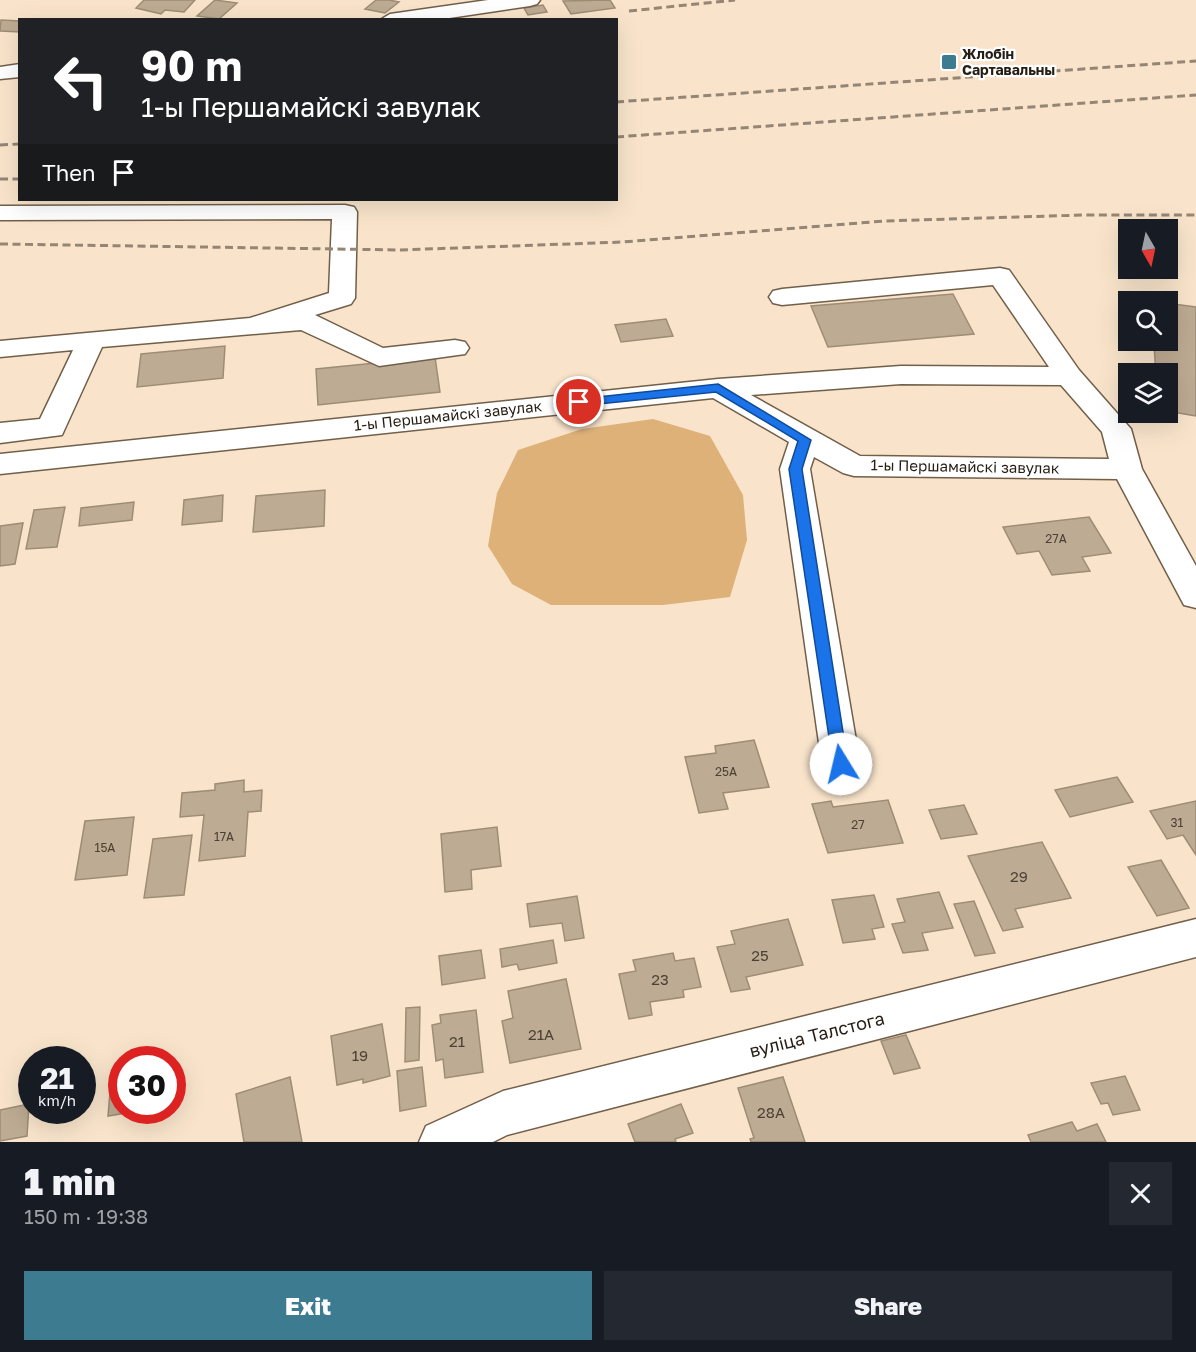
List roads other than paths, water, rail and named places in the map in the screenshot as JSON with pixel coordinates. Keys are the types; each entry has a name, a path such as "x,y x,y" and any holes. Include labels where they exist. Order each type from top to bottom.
{"street":[{"path":"402,18 490,3 530,0"},
{"path":"0,73 18,70"},
{"path":"0,213 345,212 342,298 255,325"},
{"path":"782,297 1000,276 1069,376 1116,429 1127,469 1196,596"},
{"path":"0,349 305,321 378,357 455,348"},
{"path":"0,433 51,428 92,340"},
{"path":"718,388 901,375 1069,376"},
{"name":"1-ы Першамайскі завулак","path":"0,464 718,388 805,440 854,466 1127,469"},
{"path":"805,440 795,469 841,764"},
{"name":"вуліца Талстога","path":"442,1142 503,1114 1196,938"}],"railway":[{"path":"629,11 735,0"},
{"path":"618,102 1196,61"},
{"path":"618,137 1196,95"},
{"path":"0,145 18,144"},
{"path":"0,179 18,179"},
{"path":"0,244 400,250 623,242 884,221 1082,215 1196,215"}],"place":[{"name":"Жлобін Сартавальны","path":"949,62"}]}
